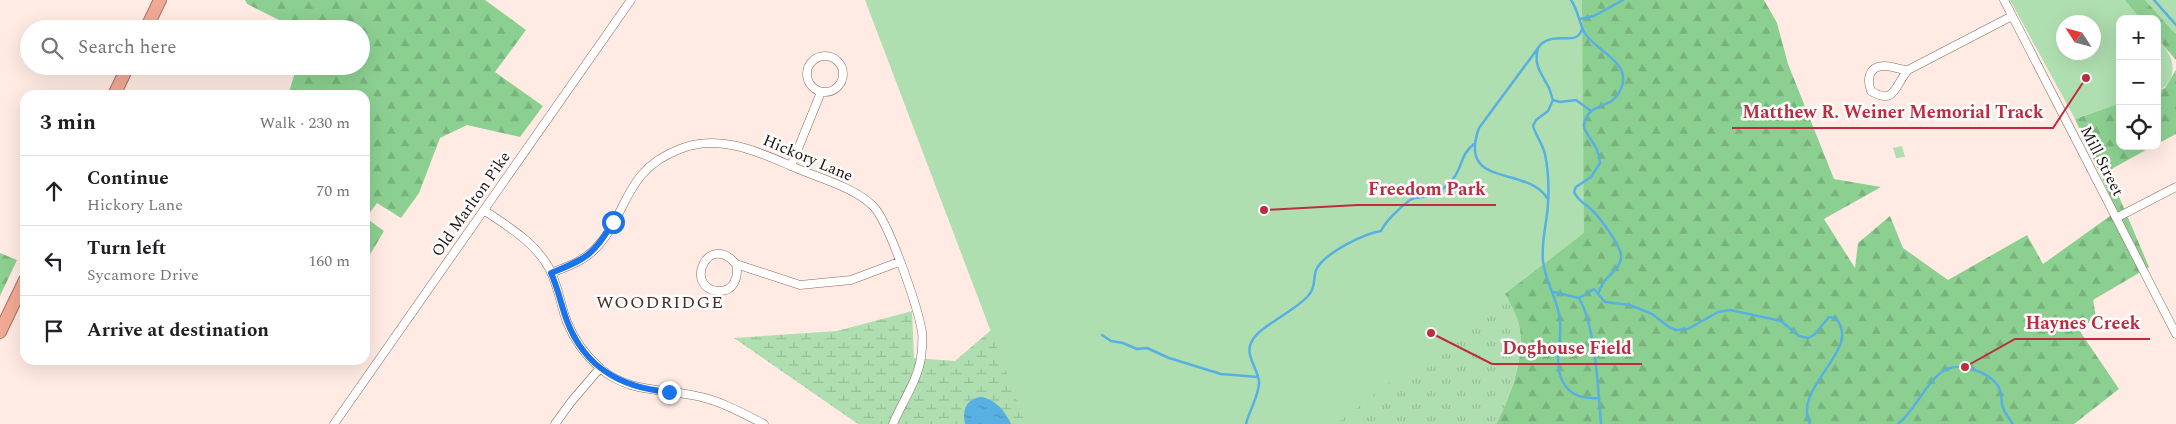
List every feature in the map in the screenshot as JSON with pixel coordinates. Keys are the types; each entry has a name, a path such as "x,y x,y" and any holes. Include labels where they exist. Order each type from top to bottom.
{"highway":[{"path":"150,20 160,0"},
{"path":"116,90 124,75"},
{"path":"0,332 20,290"}],"street":[{"name":"Old Marlton Pike","path":"334,424 631,0"},
{"name":"Mill Street","path":"2004,0 2176,334"},
{"path":"1908,70 1884,65 1875,68 1869,74 1867,82 1871,91 1884,97 1891,95 1898,88 1900,79 1908,70 2012,16"},
{"path":"824,55 834,57 841,64 844,75 840,84 832,91 822,92 812,87 807,78 808,68 814,59 824,55"},
{"path":"791,166 822,92"},
{"name":"Hickory Lane","path":"551,273 578,262 595,249 634,184 648,168 673,151 701,144 730,144 756,151 847,190 873,205 884,220 917,312 922,342 920,361 914,380 893,424"},
{"path":"2116,218 2176,187"},
{"path":"484,210 522,236 538,253 551,273 568,322 582,347 600,368 630,386 711,399 764,424"},
{"path":"736,264 738,273 735,282 729,288 721,291 712,290 704,285 700,277 701,268 705,260 713,255 722,254 730,257 736,264 800,284 851,280 900,262"},
{"path":"555,424 600,368"}],"green space":[{"path":"245,0 485,0 526,30 495,72 543,106 520,137 467,125 440,138 419,193 401,218 377,203 370,213 370,90 290,90 294,75 370,75 370,20 279,20 247,4"},
{"path":"865,0 1582,0 1584,233 1336,424 1026,424"},
{"path":"1481,0 1764,0 1777,23 1788,64 1834,179 1881,187 1824,219 1855,268 1858,243 1890,216 1903,248 1948,280 2027,235 2043,264 2117,211 2075,119 2116,104 2116,150 2146,150 2108,171 2149,267 2093,300 2096,317 2079,330 2119,389 2074,424 1496,424 1515,378 1521,342 1517,320 1503,290 1026,424 982,307 985,299"},
{"path":"2010,0 2124,0 2137,15 2116,15 2116,104 2075,119"},
{"path":"2124,0 2145,0 2159,15 2137,15"},
{"path":"2145,0 2176,0 2176,34 2161,18 2161,15 2159,15"},
{"path":"2161,18 2176,34 2176,60 2161,43"},
{"path":"2161,43 2172,61 2171,78 2161,89"},
{"path":"2176,70 2176,134 2161,142 2161,90 2165,88"},
{"path":"1902,146 1905,157 1896,158 1893,148"},
{"path":"370,221 384,231 370,255"},
{"path":"0,253 17,260 0,296"},
{"path":"1503,290 1517,320 1521,342 1515,378 1496,424 1280,424"},
{"path":"912,311 914,358 955,361 991,330 1026,424 858,424 734,338 837,331"}],"water":[{"path":"982,397 987,398 1000,407 1011,424 965,424 964,414 966,406 972,400"}],"waterway":[{"path":"1571,0 1584,32 1595,45 1617,63 1622,71 1623,79 1621,89 1615,97 1610,102 1589,113 1585,120 1584,128 1595,145 1600,163 1591,177 1576,187 1574,192 1601,220 1621,253 1619,265 1603,283 1598,294"},
{"path":"1580,19 1594,16 1623,0"},
{"path":"2154,0 2176,25"},
{"path":"1547,198 1537,188 1525,182 1497,174 1486,168 1478,160 1475,147 1479,128 1541,44 1547,40 1576,37 1582,29"},
{"path":"1538,49 1537,65 1553,100 1548,111 1536,120 1533,126 1544,151 1547,166 1548,198 1543,261 1546,277 1559,314 1558,353 1560,375 1569,391 1578,396 1599,398"},
{"path":"1553,100 1560,102 1576,100 1591,111"},
{"path":"1246,424 1259,386 1258,376 1249,351 1256,335 1308,296 1312,289 1317,268 1329,256 1355,240 1381,231 1394,214 1410,200 1434,194 1446,186 1456,174 1466,152 1474,144"},
{"path":"1579,298 1594,289 1605,302 1630,305 1652,314 1676,330 1688,329 1718,312 1730,310 1781,321 1799,336 1808,338 1814,335 1829,317 1835,318 1842,330 1841,342 1810,396 1807,410 1810,424"},
{"path":"1554,292 1579,298 1585,311 1593,342 1601,424"},
{"path":"1102,335 1111,341 1123,343 1137,349 1147,348 1169,358 1221,374 1258,377"},
{"path":"1898,424 1937,375 1947,369 1958,367 1972,369 1990,377 1996,383 2000,390 2006,415 2013,424"}],"place":[{"name":"Matthew R. Weiner Memorial Track","path":"2086,78"},
{"name":"Freedom Park","path":"1264,210"},
{"name":"Doghouse Field","path":"1431,333"},
{"name":"Haynes Creek","path":"1965,367"}],"district":[{"name":"WOODRIDGE","path":"660,302"}],"route":[{"path":"613,222 602,240 587,256 578,262 551,273 576,339 600,368 630,386 669,392"}]}
